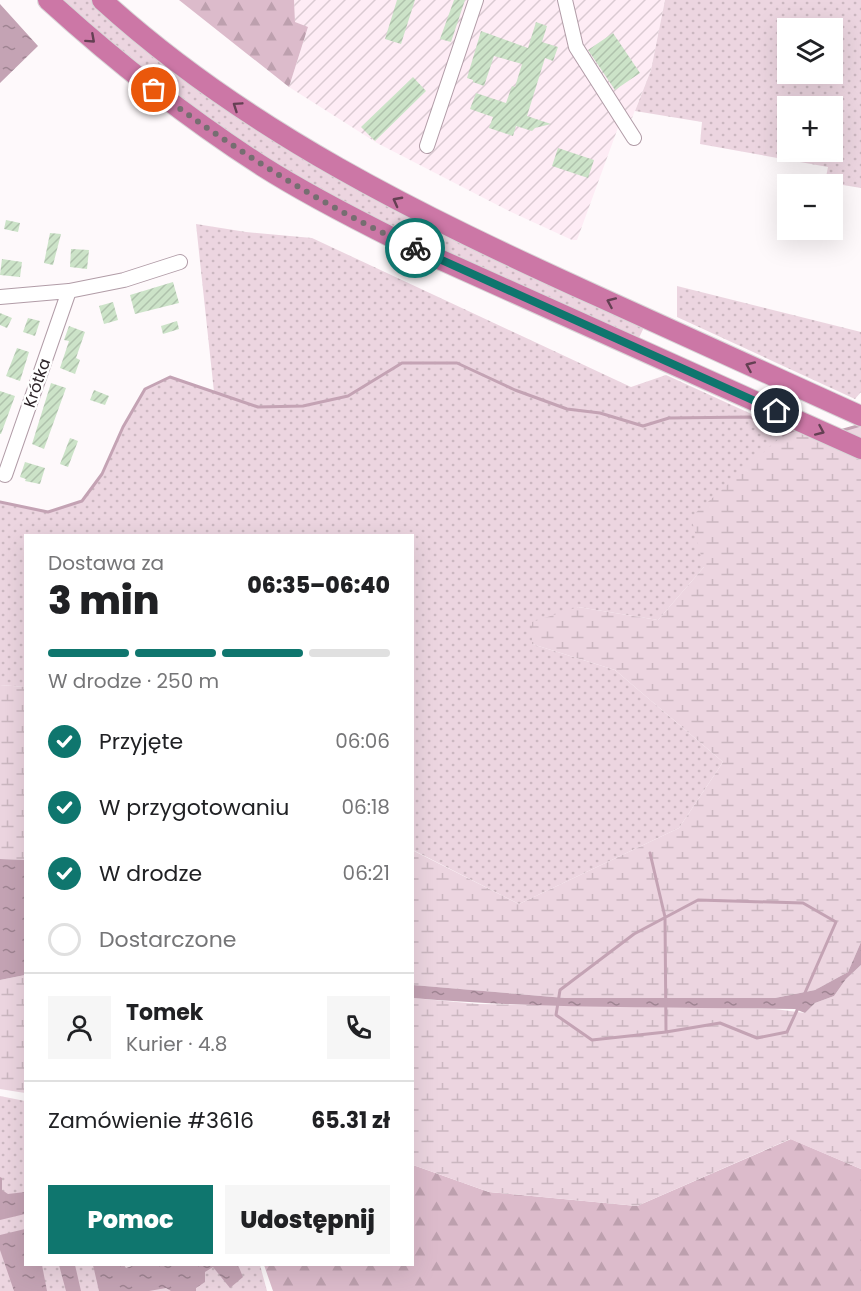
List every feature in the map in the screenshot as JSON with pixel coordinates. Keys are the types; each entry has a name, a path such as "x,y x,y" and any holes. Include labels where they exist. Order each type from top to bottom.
{"highway":[{"path":"48,0 102,49 154,90 264,167 338,210 399,241 861,449"},
{"path":"102,0 177,63 231,102 332,165 493,249 861,416"}],"street":[{"path":"427,146 476,0"},
{"path":"565,0 576,47 634,138"},
{"path":"0,297 69,291 124,280 180,262"},
{"name":"Krótka","path":"5,475 69,291"}],"shaded area":[{"path":"294,0 665,0 651,70 632,118 619,125 577,240 572,240 509,211 377,143 289,87 308,28 295,22"}],"green space":[{"path":"58,0 91,0 189,81 645,325 638,340 442,252 319,192 176,99"},
{"path":"179,0 294,0 295,22 308,27 289,87"},
{"path":"665,0 861,0 861,188 843,185 843,174 827,174 828,167 800,162 843,162 843,96 777,96 777,158 700,144 702,122 635,111 651,70"},
{"path":"196,224 246,232 312,238 631,387 666,375 791,432 783,435 704,567 658,620 578,607 532,644 615,670 723,762 679,828 519,904 414,851 414,534 24,534 24,687 0,685 0,502 48,512 82,501 102,474 123,427 145,389 170,377 214,392"},
{"path":"677,286 861,332 861,392 855,399 677,317"},
{"path":"861,425 861,942 848,972 815,990 775,998 565,998 414,985 414,851 519,904 679,828 723,762 615,670 532,644 532,622 578,607 658,620 704,567 691,517 783,435 799,427 826,435"},
{"path":"0,685 24,687 24,860 0,859"},
{"path":"861,965 861,1169 790,1139 637,1206 489,1192 414,1165 414,998 478,1004 775,1009 805,1013 815,1003 834,996 846,979"},
{"path":"24,975 24,1093 0,1089 0,980"},
{"path":"0,1096 24,1101 24,1266 260,1266 267,1291 0,1291"},
{"path":"791,1139 861,1169 861,1291 273,1291 264,1266 414,1266 414,1165 489,1192 637,1206"}],"water":[{"path":"0,4 38,46 0,83"},
{"path":"0,859 24,860 24,975 0,980"},
{"path":"861,942 861,965 846,979 834,996 815,1003 805,1013 795,1009 555,1006 414,998 414,985 565,998 775,998 815,990 848,972"},
{"path":"0,1177 2,1178 2,1190 8,1194 24,1192 24,1214 0,1220"},
{"path":"24,1229 24,1266 42,1266 47,1291 14,1291 0,1250 0,1235"},
{"path":"59,1266 75,1266 81,1291 66,1291"},
{"path":"93,1266 125,1266 126,1268 132,1266 238,1266 243,1277 230,1288 213,1267 205,1272 205,1282 196,1288 196,1291 171,1291 166,1288 149,1291 99,1291"}],"building":[{"path":"397,0 415,0 401,44 385,39"},
{"path":"454,0 465,0 451,42 440,39"},
{"path":"536,22 547,26 542,42 558,47 553,61 545,58 527,116 551,124 532,131 516,126 513,136 489,128 493,117 470,109 476,93 506,103 512,86 515,87 522,64 494,56 484,86 467,78 481,31 528,48"},
{"path":"613,33 640,73 615,90 588,50"},
{"path":"413,77 426,91 375,141 361,127"},
{"path":"558,148 594,160 588,178 552,166"},
{"path":"6,220 20,223 18,232 4,229"},
{"path":"50,233 61,234 53,265 44,263"},
{"path":"71,249 89,250 87,269 70,267"},
{"path":"2,259 22,262 20,277 0,275"},
{"path":"173,282 179,303 135,314 130,295"},
{"path":"113,302 118,320 104,324 99,306"},
{"path":"0,313 12,318 7,328 0,325"},
{"path":"28,318 40,321 35,336 23,332"},
{"path":"177,321 179,329 163,334 161,326"},
{"path":"69,326 85,332 76,358 80,360 75,374 60,368 69,341 64,340"},
{"path":"17,348 29,352 20,381 6,376"},
{"path":"51,383 66,388 44,449 32,444"},
{"path":"94,390 109,396 105,405 90,400"},
{"path":"0,391 15,396 1,434 0,434"},
{"path":"70,438 78,441 68,467 60,464"},
{"path":"25,462 45,468 40,484 25,481 26,479 20,477"}],"waterway":[{"path":"0,502 48,512 82,501 102,474 123,427 145,389 170,377 258,407 303,406 348,396 402,363 457,363 515,390 567,409 600,413 643,426 669,418 750,417 783,435 796,429"},
{"path":"840,431 861,425"},
{"path":"650,853 665,917 666,1032 592,1040 556,1015 560,990 634,934 698,900 803,903 836,922 804,995"},
{"path":"666,1032 720,1023 757,1038 787,1032 799,1006"}],"way so far":[{"path":"154,90 264,167 338,210 415,248"}],"route":[{"path":"415,248 777,411"}]}
